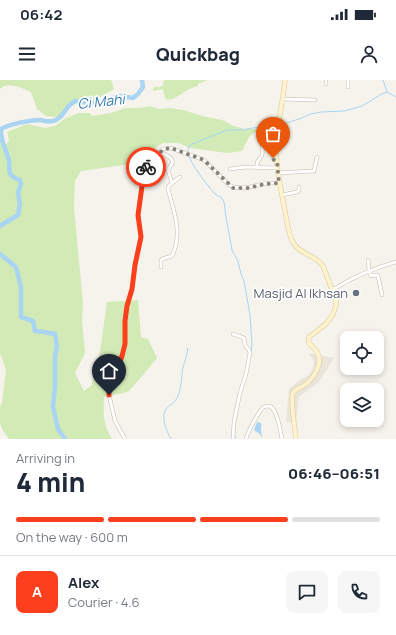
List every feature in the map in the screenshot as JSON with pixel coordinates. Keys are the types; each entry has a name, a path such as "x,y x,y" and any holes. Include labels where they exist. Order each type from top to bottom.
{"main road":[{"path":"285,80 276,146 279,183 289,229 294,244 302,252 320,261 337,302 333,314 326,324 308,339 318,355 319,364 315,373 305,385 294,390 292,394 296,439"}],"street":[{"path":"348,80 348,87"},
{"path":"308,94 308,100"},
{"path":"283,99 314,100"},
{"path":"257,167 257,161 262,155 261,140"},
{"path":"271,140 273,147 273,159 277,161"},
{"path":"125,439 115,421 109,395 109,387 122,356 125,344 125,321 127,306 132,289 141,237 138,215 144,172 149,163 165,149 171,148 201,158 233,188 249,188 264,184 279,183"},
{"path":"161,152 169,156 172,162 168,168 172,183"},
{"path":"230,169 257,167 277,170 314,171 317,157"},
{"path":"161,267 162,260 172,256 178,226 168,187 180,177"},
{"path":"282,195 298,192 300,187"},
{"path":"368,260 371,276 378,276 382,295"},
{"path":"332,290 369,270 396,262"},
{"path":"233,439 234,422 250,353 245,345 244,338 234,334"},
{"path":"246,439 260,411 264,407 270,406 273,408 276,415 282,439"}],"shaded area":[{"path":"309,353 334,358 319,382 299,397 296,422 286,422 289,389 309,375 313,368 314,362"}],"green space":[{"path":"0,80 111,80 114,89 95,100 86,99 68,105 61,115 56,117 46,116 37,109 31,92 11,85 0,89"},
{"path":"164,80 207,80 181,95 168,100 165,97 163,89 153,91 154,87 160,87 163,85"},
{"path":"150,106 158,109 170,108 183,110 222,120 234,126 245,129 259,129 249,137 242,151 227,153 191,148 178,143 163,143 141,160 130,164 81,171 75,181 74,208 83,304 82,320 85,353 75,373 84,391 91,386 98,366 107,302 138,300 141,337 148,339 157,358 128,392 104,397 104,419 112,439 9,439 0,423 0,407 6,370 0,353 0,138 6,145 9,140 7,132 27,124 45,128 55,126 66,118 79,113 90,113 92,116 111,113 125,108"}],"water":[{"path":"257,422 261,423 262,438 260,434 254,430"}],"waterway":[{"name":"Ci Mahi","path":"0,226 18,215 20,204 18,193 21,184 20,180 13,177 10,173 9,160 2,141 1,129 9,125 26,122 40,120 48,122 54,121 60,117 75,101 88,103 109,101 120,96 133,98 143,87 142,80"},
{"path":"383,80 387,92 396,97"},
{"path":"280,125 311,114 344,111 362,106 387,92"},
{"path":"251,352 250,315 244,281 238,261 232,250 224,202 222,198 215,194 202,178 189,157 188,151 189,146 192,144 227,130 242,130 276,126"},
{"name":"Ci Mahi","path":"0,254 16,267 21,287 21,317 33,321 35,331 55,334 57,346 55,357 53,407 58,429 65,439"},
{"path":"171,439 165,424 164,412 176,400 179,394 183,367 188,348"},
{"path":"235,428 236,417"}],"way so far":[{"path":"146,167 163,150 171,148 201,158 233,188 249,188 264,184 279,183 277,161 273,158"}],"place":[{"name":"Masjid Al Ikhsan","path":"356,293"}],"route":[{"path":"109,395 110,383 114,377 125,344 125,321 127,306 132,289 136,258 141,237 138,215 146,167"}]}
